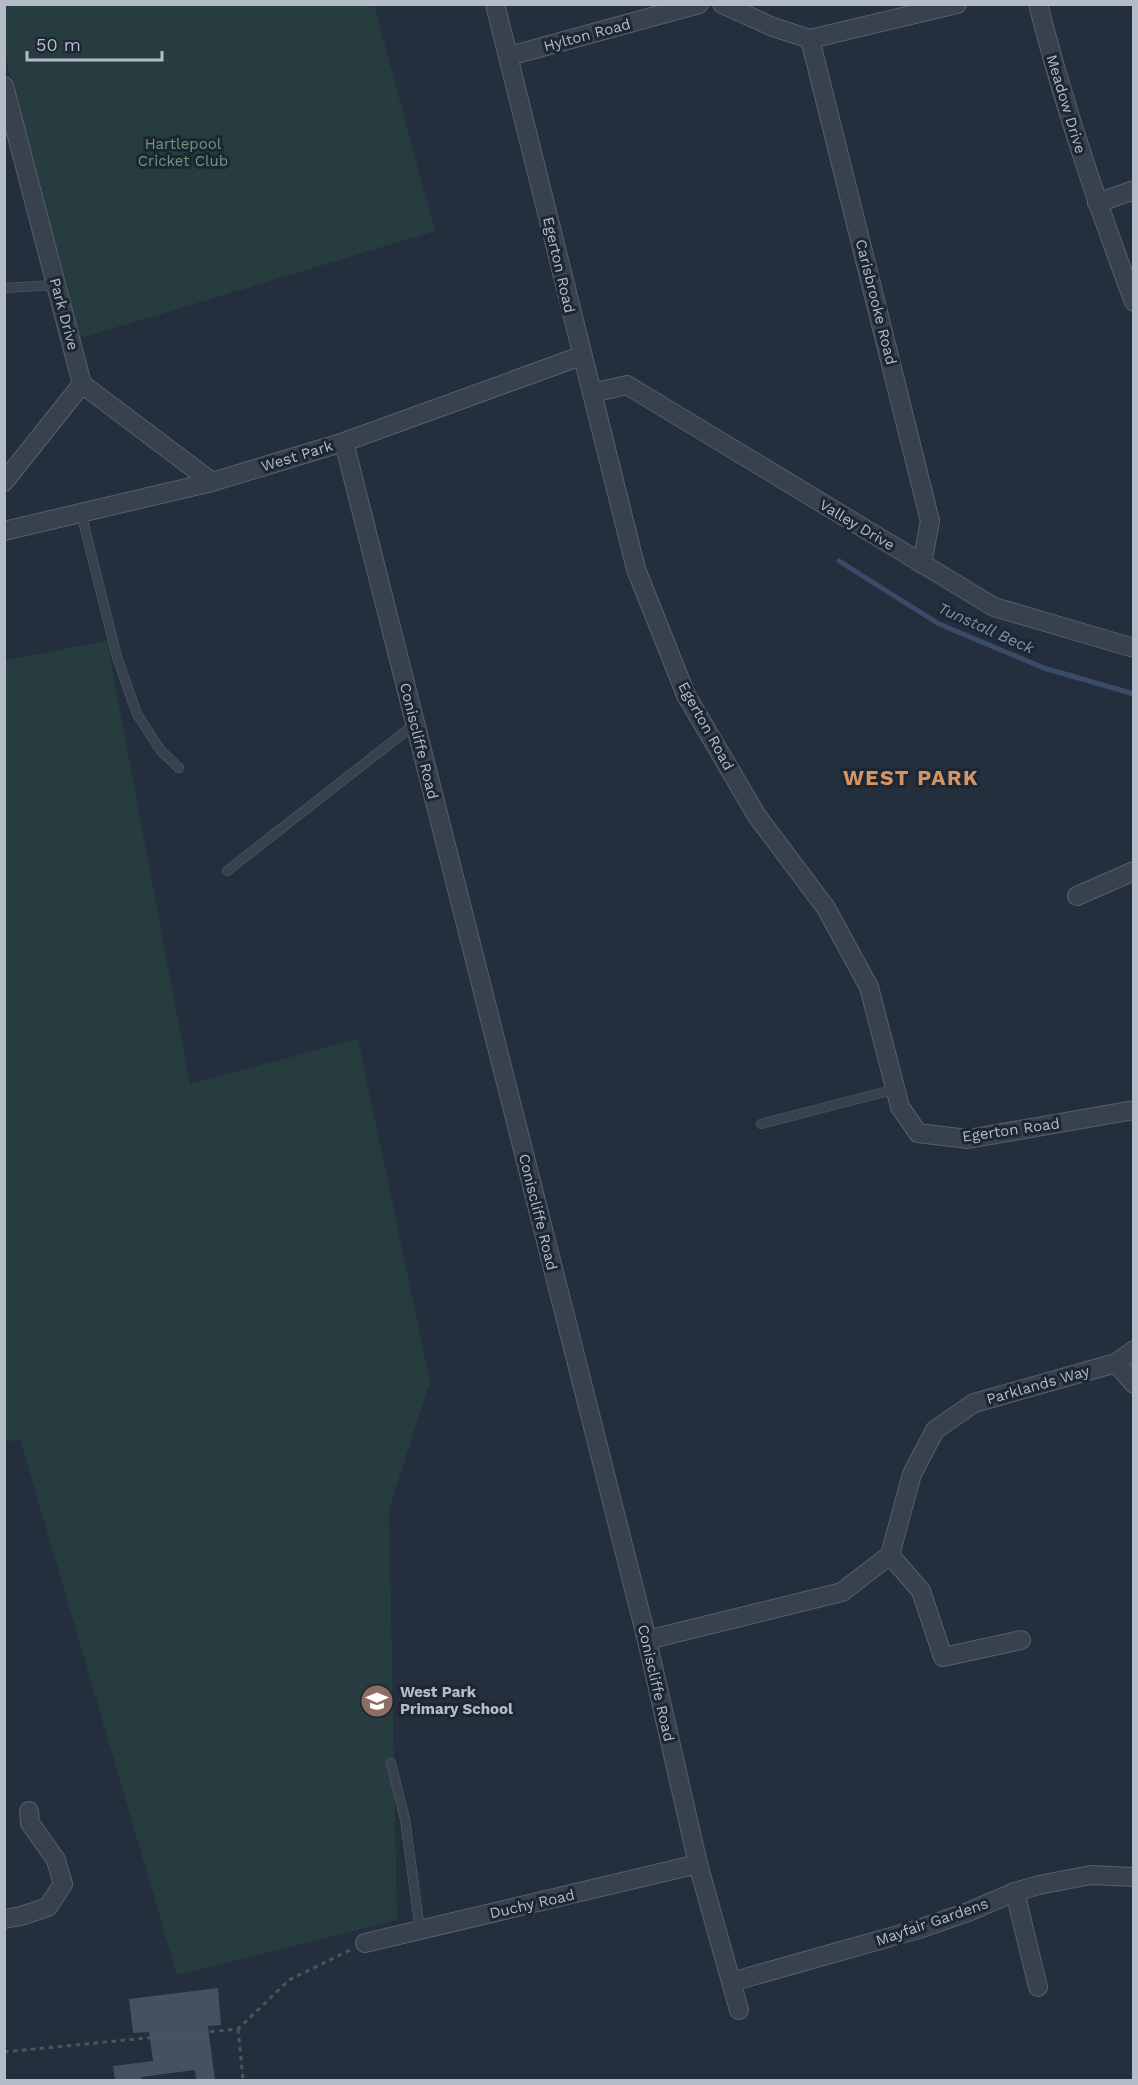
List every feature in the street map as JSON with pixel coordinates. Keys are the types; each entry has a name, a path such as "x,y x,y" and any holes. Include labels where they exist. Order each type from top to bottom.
{"street":[{"name":"Egerton Road","path":"495,4 636,569 686,695 757,816 826,908 869,987 900,1107 918,1133 968,1139 1134,1110"},
{"name":"Hylton Road","path":"509,56 699,4"},
{"path":"722,4 773,27 810,39 957,4"},
{"name":"Meadow Drive","path":"1038,4 1054,65 1097,203 1134,302"},
{"name":"Carisbrooke Road","path":"810,39 930,521 922,564"},
{"name":"Park Drive","path":"4,86 82,384"},
{"path":"1097,203 1134,189"},
{"name":"West Park","path":"4,531 212,482 344,442 581,356"},
{"path":"4,482 82,384 212,482"},
{"name":"Valley Drive","path":"592,393 627,385 994,607 1134,648"},
{"name":"Coniscliffe Road","path":"344,442 647,1640 698,1864 739,2010"},
{"path":"1077,896 1134,871"},
{"name":"Parklands Way","path":"890,1555 912,1474 935,1430 974,1403 1116,1363 1134,1350"},
{"path":"1116,1363 1134,1384"},
{"path":"647,1640 842,1592 890,1555 921,1591 944,1658 1021,1640"},
{"path":"4,1919 48,1907 63,1884 56,1860 30,1823 29,1811"},
{"name":"Duchy Road","path":"365,1943 698,1864"},
{"name":"Mayfair Gardens","path":"731,1982 919,1929 1039,1885 1091,1875 1134,1876"},
{"path":"1015,1892 1038,1987"}],"lane":[{"path":"4,288 57,285"},
{"path":"81,513 117,657 137,714 161,751 179,768"},
{"path":"227,871 415,724"},
{"path":"761,1124 896,1089"},
{"path":"391,1763 405,1819 420,1930"}],"path":[{"path":"4,2052 238,2029 289,1980 365,1943"},
{"path":"238,2029 243,2080"}],"green space":[{"name":"Hartlepool Cricket Club","path":"4,5 374,5 435,231 78,339 5,56"},
{"path":"107,641 190,1084 358,1039 430,1382 389,1509 397,1920 177,1975 20,1439 5,1442 5,660"}],"building":[{"path":"218,1988 221,2025 208,2026 215,2080 196,2080 195,2070 141,2077 141,2080 115,2080 113,2066 153,2061 149,2032 133,2033 129,1999"}],"waterway":[{"name":"Tunstall Beck","path":"839,561 939,624 1044,668 1134,694"}],"place":[{"name":"West Park Primary School","path":"377,1701"}],"district":[{"name":"WEST PARK","path":"911,777"}]}
